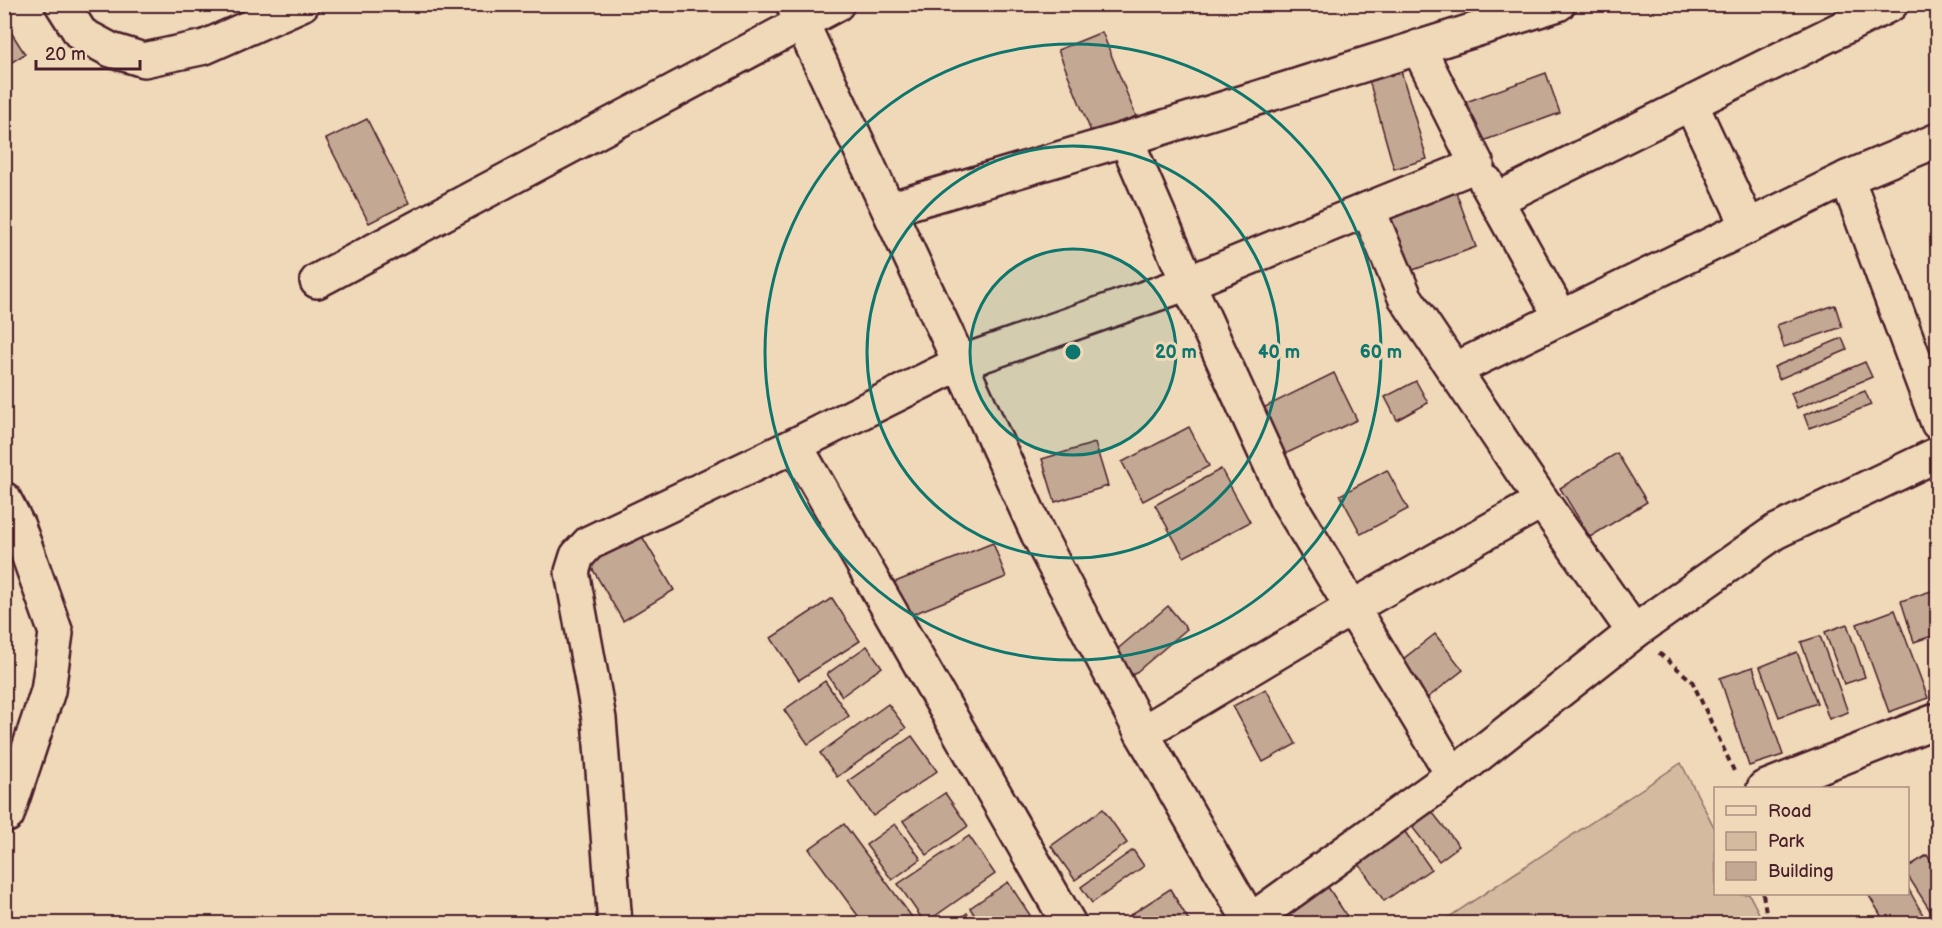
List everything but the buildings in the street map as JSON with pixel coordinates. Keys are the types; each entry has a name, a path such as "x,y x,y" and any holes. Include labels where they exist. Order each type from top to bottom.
{"street":[{"path":"62,4 81,34 111,50 144,60 205,47 302,4"},
{"path":"317,281 797,13 837,4"},
{"path":"889,209 1126,139 1558,4"},
{"path":"1496,200 1891,4"},
{"path":"797,13 1038,534 1142,733 1248,922 1453,774 1634,632 1775,532 1938,454"},
{"path":"1418,47 1477,165 1561,317"},
{"path":"1691,104 1748,226"},
{"path":"1126,139 1188,283 1286,498 1453,774"},
{"path":"1454,370 1847,178 1938,140"},
{"path":"615,924 599,719 572,572 576,556 589,543 795,446 960,363 1188,283 1477,165"},
{"path":"1847,178 1938,423"},
{"path":"1368,209 1405,297 1542,501 1634,632"},
{"path":"795,446 1069,924"},
{"path":"4,499 18,526 56,633 48,691 5,817"},
{"path":"1142,733 1353,607 1542,501"},
{"path":"1751,783 1938,720"}],"path":[{"path":"1634,632 1692,681 1751,783"},
{"path":"1763,895 1768,924"}],"green space":[{"path":"1681,763 1714,827 1714,895 1750,895 1764,923 1440,923"}]}
